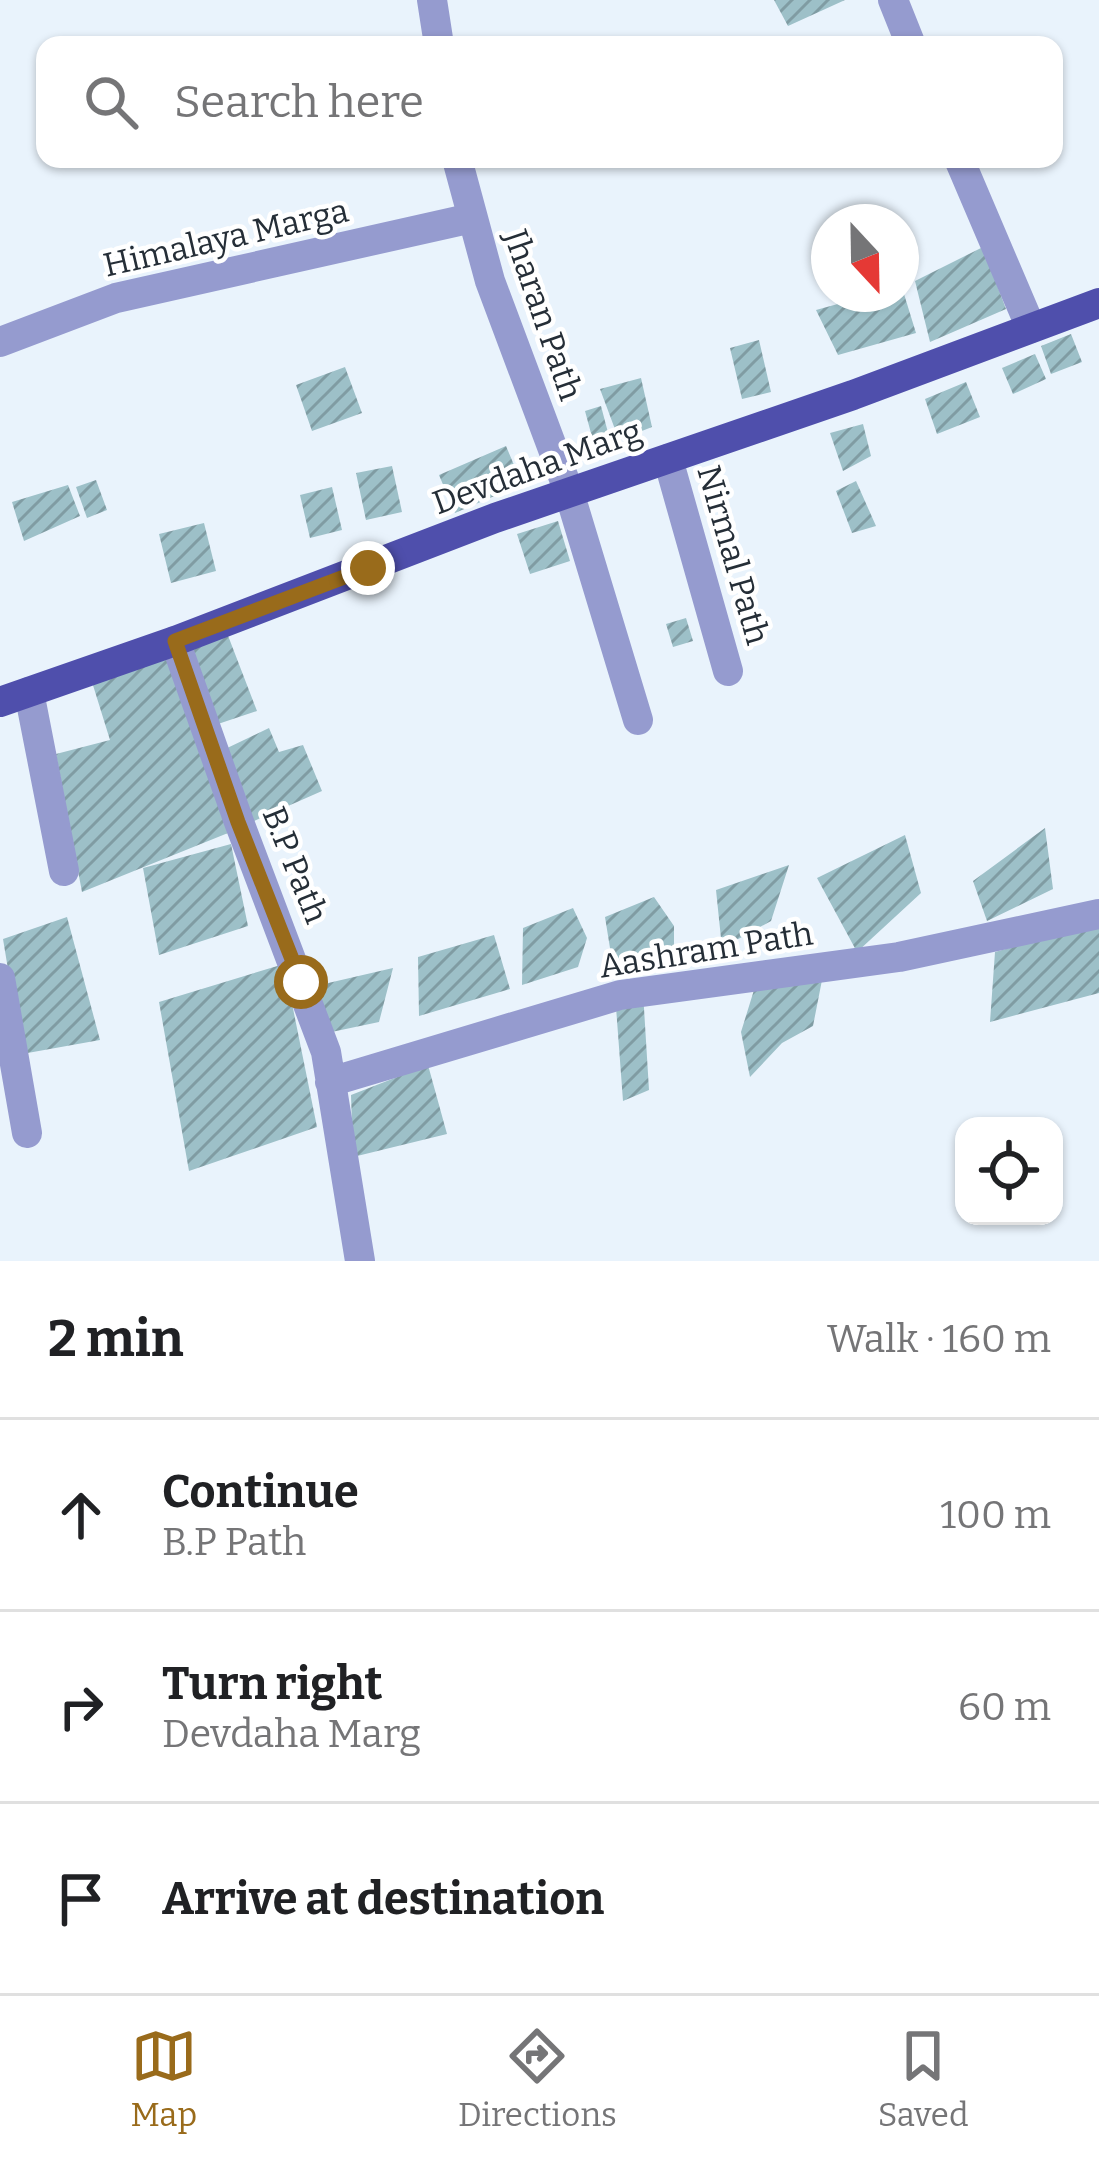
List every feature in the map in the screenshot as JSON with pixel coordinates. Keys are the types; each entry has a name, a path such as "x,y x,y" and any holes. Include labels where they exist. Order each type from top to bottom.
{"main road":[{"name":"Devdaha Marg","path":"14,697 1099,303"}],"street":[{"path":"432,0 438,36"},
{"path":"893,0 907,36"},
{"name":"Jharan Path","path":"459,168 490,281 569,493 638,720"},
{"path":"963,168 1031,328"},
{"name":"Himalaya Marga","path":"0,342 116,298 472,218"},
{"name":"Nirmal Path","path":"668,459 728,671"},
{"name":"B.P Path","path":"175,641 326,1052 360,1261"},
{"path":"14,697 64,871"},
{"name":"Aashram Path","path":"330,1082 620,995 899,957 1099,914"},
{"path":"0,978 27,1133"}],"building":[{"path":"774,0 845,0 788,26"},
{"path":"983,247 1006,309 930,342 919,279"},
{"path":"817,312 910,312 916,333 838,355"},
{"path":"1071,334 1082,362 1051,374 1041,346"},
{"path":"759,340 771,392 742,399 730,348"},
{"path":"1035,354 1046,379 1013,394 1002,368"},
{"path":"345,367 362,413 312,431 296,385"},
{"path":"641,378 652,427 619,440 600,389"},
{"path":"966,382 980,417 937,434 925,399"},
{"path":"601,406 611,444 595,448 585,411"},
{"path":"863,424 871,456 843,471 830,433"},
{"path":"506,446 522,484 455,513 439,475"},
{"path":"392,466 402,512 366,520 356,473"},
{"path":"96,480 107,510 87,518 76,487"},
{"path":"856,481 876,526 852,533 836,491"},
{"path":"68,485 80,516 24,541 12,502"},
{"path":"332,487 342,530 310,538 300,495"},
{"path":"558,521 570,561 530,574 517,534"},
{"path":"204,523 216,571 171,583 159,534"},
{"path":"686,618 693,641 673,647 666,624"},
{"path":"227,633 257,711 215,725 189,649"},
{"path":"166,654 228,833 82,892 56,754 110,740 92,682"},
{"path":"269,728 279,752 303,745 322,791 252,822 223,750"},
{"path":"1045,828 1053,889 987,921 973,881"},
{"path":"905,835 921,893 857,952 817,878"},
{"path":"231,844 248,926 159,955 143,868"},
{"path":"789,865 771,921 722,948 716,890"},
{"path":"654,897 674,926 674,949 614,973 605,917"},
{"path":"573,908 587,938 578,967 522,985 523,928"},
{"path":"67,917 100,1040 22,1054 3,939"},
{"path":"1099,923 1099,993 990,1022 995,952"},
{"path":"494,935 510,989 419,1016 418,957"},
{"path":"284,964 317,1127 189,1171 159,1002"},
{"path":"393,968 379,1022 322,1034 311,987"},
{"path":"822,980 813,1026 782,1043 750,1077 741,1032 754,990"},
{"path":"643,992 649,1090 623,1101 616,1007"},
{"path":"428,1065 447,1134 353,1157 351,1095"}],"route":[{"path":"301,982 238,822 175,641 368,568"}]}
